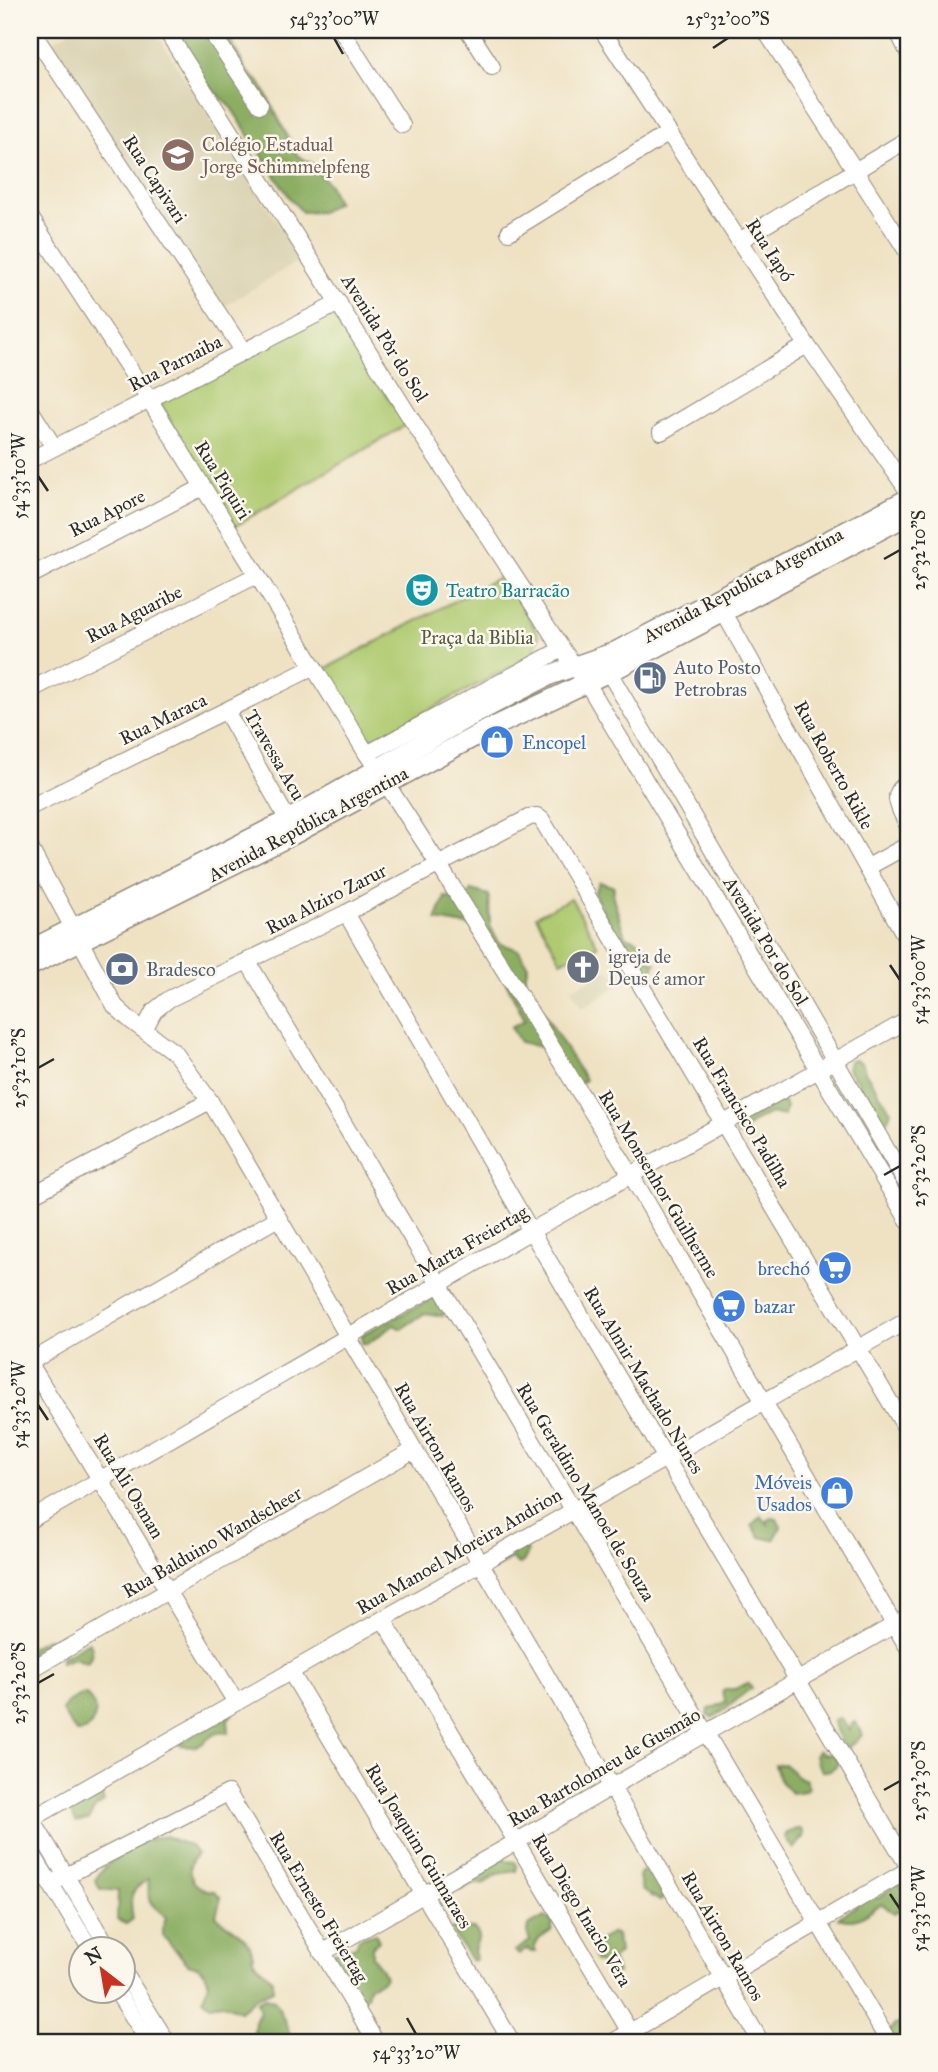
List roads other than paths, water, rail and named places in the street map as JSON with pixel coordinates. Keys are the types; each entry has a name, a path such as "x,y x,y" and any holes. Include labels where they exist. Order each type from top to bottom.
{"main road":[{"name":"Avenida Republica Argentina","path":"587,683 605,665 719,605 908,499"},
{"name":"Avenida Republica Argentina","path":"719,605 908,515"},
{"name":"Avenida Republica Argentina","path":"575,665 605,665"},
{"name":"Avenida República Argentina","path":"30,966 76,935 288,820 474,714 575,665"},
{"name":"Avenida República Argentina","path":"30,950 76,935 292,835 376,769 483,733 587,683"}],"street":[{"name":"Rua Capivari","path":"31,30 244,352"},
{"name":"Avenida Pôr do Sol","path":"166,30 415,425 575,665"},
{"path":"210,30 260,105"},
{"path":"341,30 402,125"},
{"path":"468,30 492,67"},
{"name":"Rua Iapó","path":"602,30 807,345 908,491"},
{"path":"765,30 908,253"},
{"path":"897,30 908,51"},
{"path":"509,232 668,133"},
{"path":"739,241 908,139"},
{"name":"Rua Piquiri","path":"30,217 149,399 376,769"},
{"name":"Rua Parnaiba","path":"30,460 339,303"},
{"path":"661,432 807,345"},
{"path":"30,409 54,447"},
{"name":"Rua Apore","path":"30,576 203,487"},
{"name":"Rua Aguaribe","path":"30,690 257,575"},
{"name":"Rua Roberto Rikle","path":"719,605 908,941"},
{"name":"Avenida República Argentina","path":"376,769 562,649"},
{"name":"Avenida Por do Sol","path":"575,665 908,1220"},
{"name":"Avenida Por do Sol","path":"605,665 908,1186"},
{"name":"Rua Maraca","path":"30,807 314,667"},
{"name":"Travessa Acu","path":"226,711 288,820"},
{"name":"Rua Monsenhor Guilherme","path":"376,769 439,865 631,1175 763,1402 901,1621 908,1648"},
{"path":"908,783 900,787 896,794 908,825"},
{"name":"Rua Alziro Zarur","path":"144,1030 154,1011 169,999 346,913 530,817 537,816"},
{"name":"Rua Francisco Padilha","path":"537,816 542,820 908,1432"},
{"path":"867,867 908,845"},
{"name":"Rua Airton Ramos","path":"30,848 115,1006 175,1053 210,1101 761,2042"},
{"name":"Rua Almir Machado Nunes","path":"346,913 908,1868"},
{"name":"Rua Geraldino Manoel de Souza","path":"248,962 889,2042"},
{"name":"Rua Marta Freiertag","path":"30,1520 531,1231 725,1125 908,1020"},
{"path":"30,1196 210,1101"},
{"path":"30,1363 278,1218"},
{"name":"Rua Manoel Moreira Andrion","path":"30,1818 908,1320"},
{"name":"Rua Ali Osman","path":"30,1363 235,1701"},
{"name":"Rua Balduino Wandscheer","path":"30,1670 414,1450"},
{"name":"Rua Diego Inacio Vera","path":"383,1619 633,2038"},
{"name":"Rua Bartolomeu de Gusmão","path":"322,1953 901,1621"},
{"name":"Rua Joaquim Guimaraes","path":"290,1671 512,2042"},
{"name":"Rua Ernesto Freiertag","path":"65,1875 228,1793 376,2042"},
{"path":"30,1818 102,1936"},
{"path":"30,1850 82,1936"},
{"path":"613,2042 633,2038 723,1979 908,1868"},
{"path":"50,1884 65,1875"},
{"path":"136,1992 166,2042"},
{"path":"126,2006 149,2042"}],"place":[{"name":"Colégio Estadual Jorge Schimmelpfeng","path":"178,155"},
{"name":"Teatro Barracão","path":"422,590"},
{"name":"Auto Posto Petrobras","path":"650,678"},
{"name":"Encopel","path":"497,742"},
{"name":"igreja de Deus é amor","path":"583,967"},
{"name":"Bradesco","path":"122,969"},
{"name":"brechó","path":"835,1268"},
{"name":"bazar","path":"729,1306"},
{"name":"Móveis Usados","path":"837,1493"}],"park label":[{"name":"Praça da Biblia","path":"477,637"}]}
